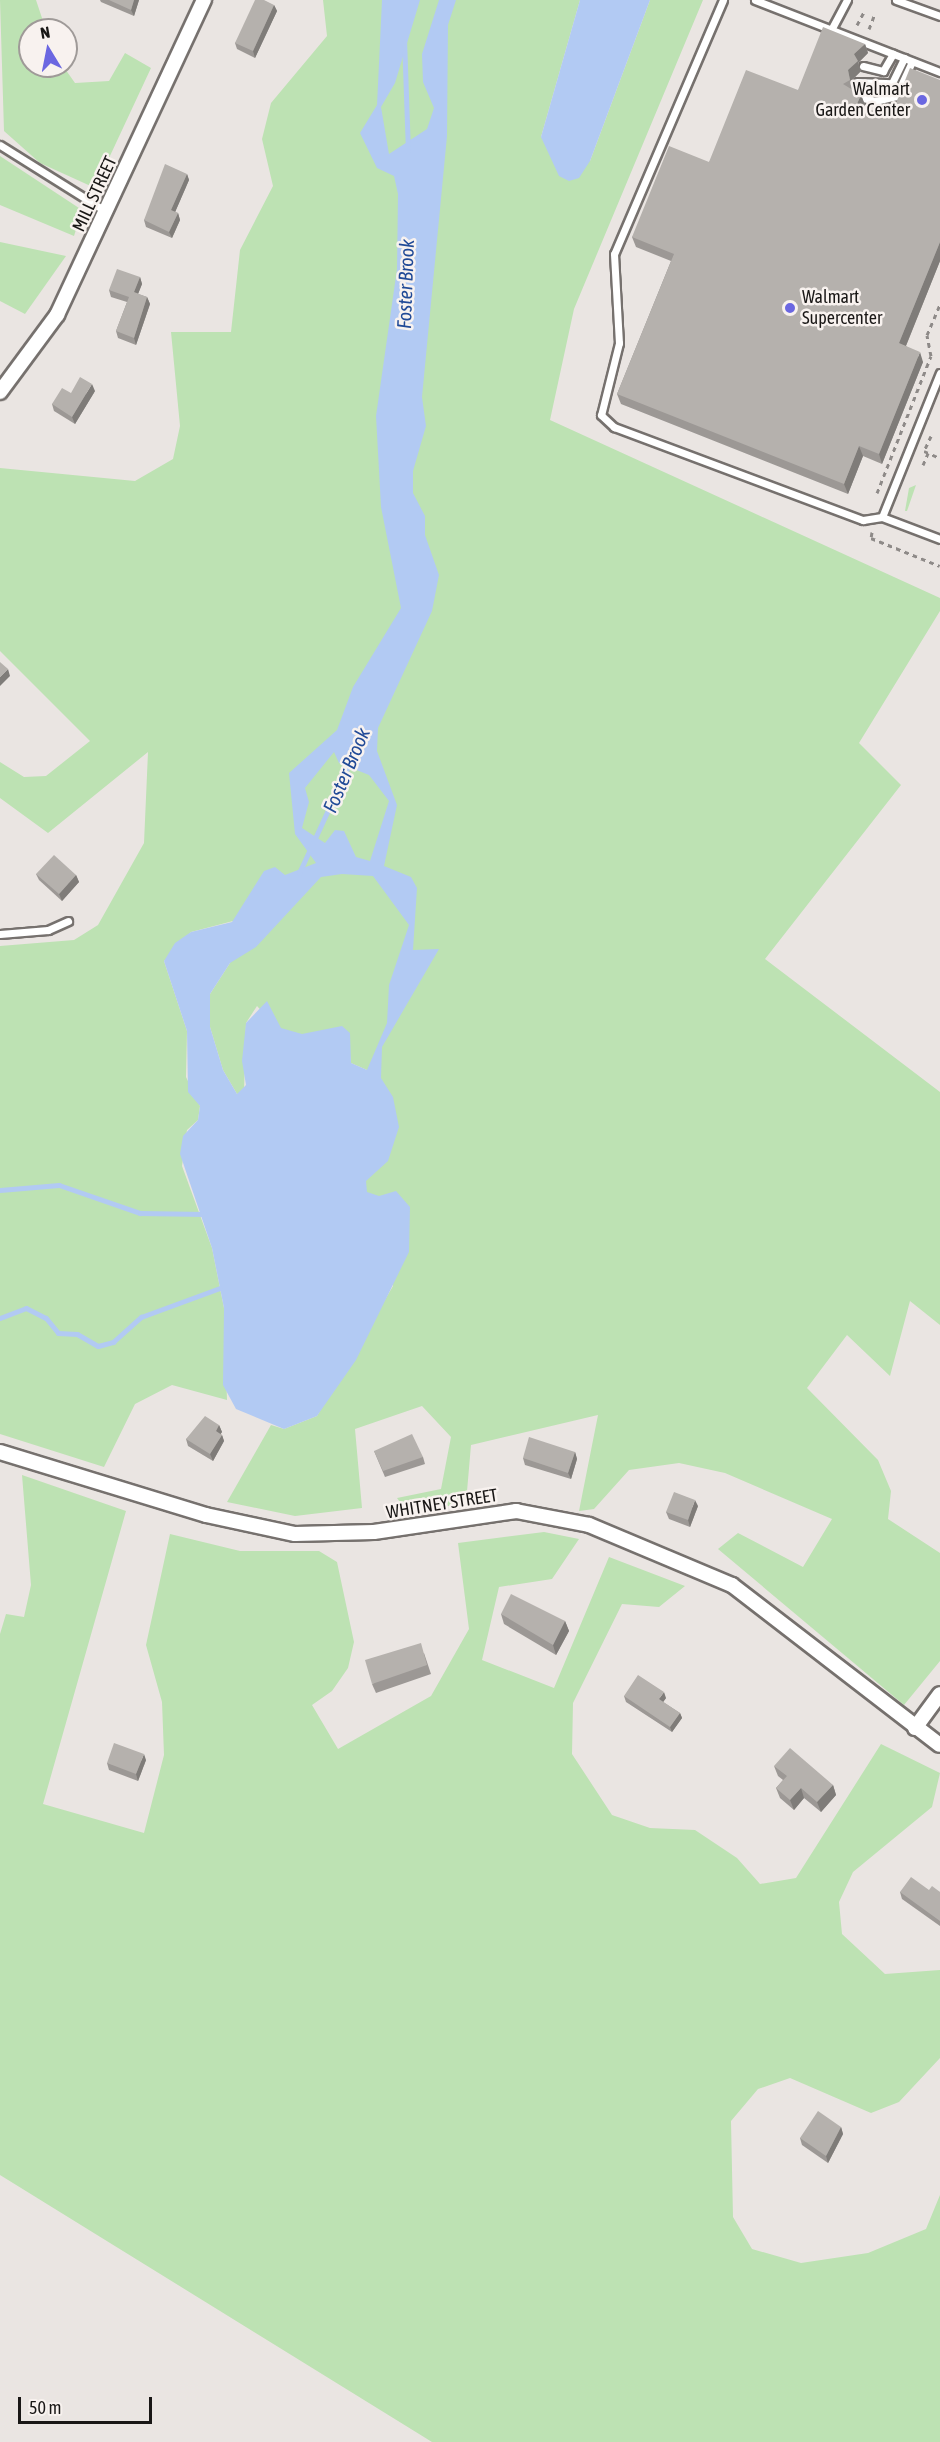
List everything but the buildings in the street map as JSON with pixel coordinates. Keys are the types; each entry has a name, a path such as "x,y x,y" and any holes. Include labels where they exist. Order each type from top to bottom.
{"street":[{"name":"MILL STREET","path":"0,392 57,315 204,0"},
{"name":"WHITNEY STREET","path":"0,1452 206,1515 295,1534 374,1532 516,1511 590,1525 732,1585 940,1745"},
{"path":"915,1728 940,1695"}],"lane":[{"path":"723,0 614,254 619,343 601,415 614,427 863,520 882,517 940,539"},
{"path":"755,0 940,72"},
{"path":"831,30 847,0"},
{"path":"896,0 940,16"},
{"path":"863,66 883,71 893,54"},
{"path":"857,82 892,83 904,58"},
{"path":"852,95 870,100 896,96 912,61"},
{"path":"0,145 106,212"},
{"path":"882,517 940,373"},
{"path":"0,934 48,930 68,921"}],"path":[{"path":"857,25 864,12"},
{"path":"869,29 874,16"},
{"path":"874,499 931,356 927,335 940,305"},
{"path":"923,465 931,436"},
{"path":"928,453 940,458"},
{"path":"872,532 871,538 940,566"}],"green space":[{"path":"0,0 36,0 42,18 18,18 18,78 71,78 75,83 109,81 125,53 151,68 95,188 40,163 4,131"},
{"path":"323,0 580,0 541,137 590,161 650,0 703,0 574,309 550,420 940,598 940,611 859,743 901,785 765,959 940,1092 940,1325 910,1301 890,1376 847,1335 807,1388 878,1460 891,1491 888,1519 940,1553 940,1661 904,1705 718,1549 738,1533 803,1567 832,1519 725,1473 679,1463 629,1470 594,1509 579,1511 598,1415 471,1445 466,1503 408,1513 397,1498 441,1489 451,1437 422,1406 355,1429 362,1508 295,1516 227,1502 271,1425 284,1429 317,1416 393,1286 366,1202 340,1173 367,1070 351,1063 349,1047 287,1038 257,1006 246,1023 244,1092 237,1094 223,1070 210,1027 210,994 230,963 233,921 191,932 164,961 187,1031 186,1077 200,1106 198,1120 187,1130 182,1166 212,1248 224,1308 227,1400 172,1385 135,1404 104,1467 0,1434 0,946 74,940 98,925 144,843 148,752 48,833 0,798 0,762 24,777 46,776 90,741 0,651 0,468 135,481 173,459 180,426 171,332 231,332 240,250 273,186 262,139 271,103 327,36"},
{"path":"0,156 82,210 74,236 0,205"},
{"path":"0,242 66,256 25,314 0,301"},
{"path":"916,485 907,511 905,511 909,488"},
{"path":"22,1475 126,1511 43,1804 144,1833 164,1755 162,1702 146,1645 170,1534 240,1551 319,1551 337,1562 354,1642 348,1668 332,1691 312,1705 338,1749 431,1696 469,1629 458,1543 544,1532 579,1539 552,1579 499,1587 482,1660 554,1688 609,1557 685,1586 659,1607 622,1604 573,1703 572,1754 612,1815 650,1828 695,1830 737,1858 760,1884 796,1878 881,1744 940,1773 932,1807 853,1872 839,1902 842,1934 885,1974 940,1970 940,2058 899,2102 871,2113 790,2078 758,2089 731,2121 733,2217 752,2249 801,2263 868,2253 926,2229 940,2195 940,2442 432,2442 0,2175 0,1634 6,1614 24,1617 31,1585"}],"water":[{"path":"382,0 420,0 395,83 381,107 389,154 427,129 434,108 423,82 422,54 439,0 456,0 448,25 447,136 422,397 426,426 413,471 413,493 425,516 425,535 439,575 432,611 378,728 377,751 397,805 384,866 411,877 417,888 413,950 439,949 382,1047 381,1078 393,1097 399,1127 388,1161 366,1181 367,1192 379,1196 396,1191 410,1207 409,1252 356,1360 317,1416 284,1429 236,1409 223,1385 224,1308 212,1248 180,1154 183,1136 198,1120 200,1106 188,1092 187,1031 164,961 175,943 191,932 232,922 264,871 275,867 285,875 316,863 295,834 289,773 337,730 353,687 401,608 381,507 376,416 397,269 398,194 394,176 377,168 360,133 377,105","holes":["334,752 339,763 369,775 389,801 370,861 356,857 344,831 335,830 325,843 302,828 309,802 305,788","342,874 373,876 409,925 389,985 387,1023 367,1070 351,1063 350,1033 342,1026 302,1034 281,1028 267,1001 246,1023 242,1061 246,1085 237,1094 223,1070 210,1027 210,994 230,963 256,947 321,877"]},
{"path":"580,0 650,0 590,161 579,178 569,181 559,176 541,137"}],"waterway":[{"name":"Foster Brook","path":"404,38 408,151"},
{"name":"Foster Brook","path":"299,873 350,762"},
{"name":"Foster Brook","path":"0,1190 59,1185 140,1213 205,1214"},
{"path":"0,1318 26,1308 46,1318 58,1333 77,1334 98,1346 113,1342 141,1317 220,1288"}],"place":[{"name":"Walmart Garden Center","path":"922,100"},
{"name":"Walmart Supercenter","path":"790,308"}]}
